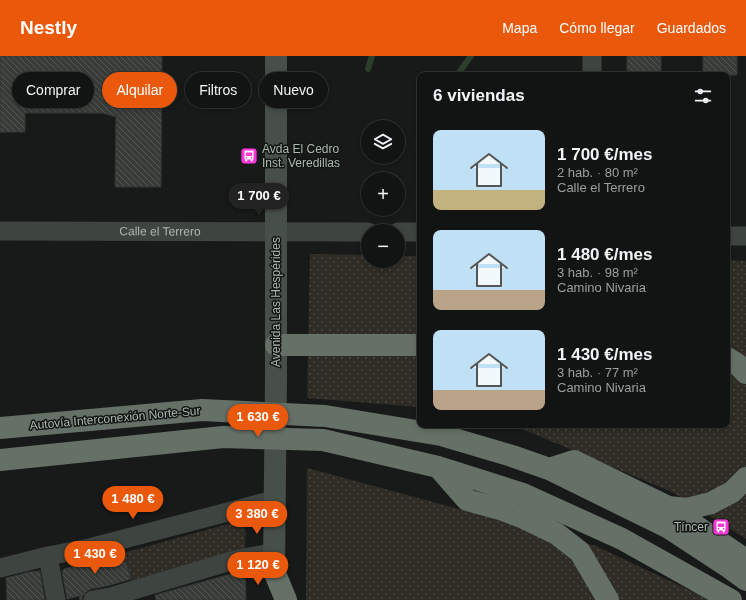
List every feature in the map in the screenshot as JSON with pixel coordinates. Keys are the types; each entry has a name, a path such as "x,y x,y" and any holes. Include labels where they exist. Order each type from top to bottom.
{"highway":[{"path":"276,345 417,345"},
{"path":"730,360 737,364 746,374"},
{"name":"Autovía Interconexión Norte-Sur","path":"0,428 202,410 325,416 441,435 550,469 669,528 746,580"},
{"path":"0,460 231,438 323,440 438,467 522,494 622,539 731,600"},
{"path":"550,469 574,461 668,507 746,560"},
{"path":"438,467 467,500 503,510 524,518 557,534 580,552 608,600"},
{"path":"668,507 687,510 711,503 732,492 746,478"},
{"path":"274,562 286,600"},
{"path":"589,600 594,576"}],"street":[{"name":"Avenida Las Hespérides","path":"274,562 276,377 276,56"},
{"path":"592,56 592,72"},
{"name":"Calle el Terrero","path":"0,231 361,232"},
{"path":"405,232 417,232"},
{"path":"730,236 746,236"},
{"path":"0,568 89,548 274,500"},
{"path":"48,556 56,600"},
{"path":"93,600 110,597 231,561 274,562 274,600"}],"shaded area":[{"path":"310,254 361,255 361,268 405,268 405,256 417,256 417,407 307,398"},
{"path":"730,260 746,261 746,539 674,493 520,428 730,428"},
{"path":"307,468 596,546 710,600 306,600"},
{"path":"246,519 245,550 132,582 123,553"}],"building":[{"path":"0,56 162,56 162,72 102,72 102,108 162,108 161,187 115,187 116,117 103,113 25,113 25,132 0,132"},
{"path":"627,56 661,56 661,72 627,72"},
{"path":"703,56 737,56 737,75 730,75 730,72 703,72"},
{"path":"123,553 131,579 91,589 86,592 82,600 80,600 79,596 67,599 62,572 64,569"},
{"path":"245,570 246,600 156,600 155,595"},
{"path":"40,571 45,600 7,600 6,578 29,572"}],"waterway":[{"path":"368,69 372,56"},
{"path":"459,72 471,56"}],"place":[{"name":"Avda El Cedro Inst. Veredillas","path":"249,156"},
{"name":"Tíncer","path":"721,527"}]}
